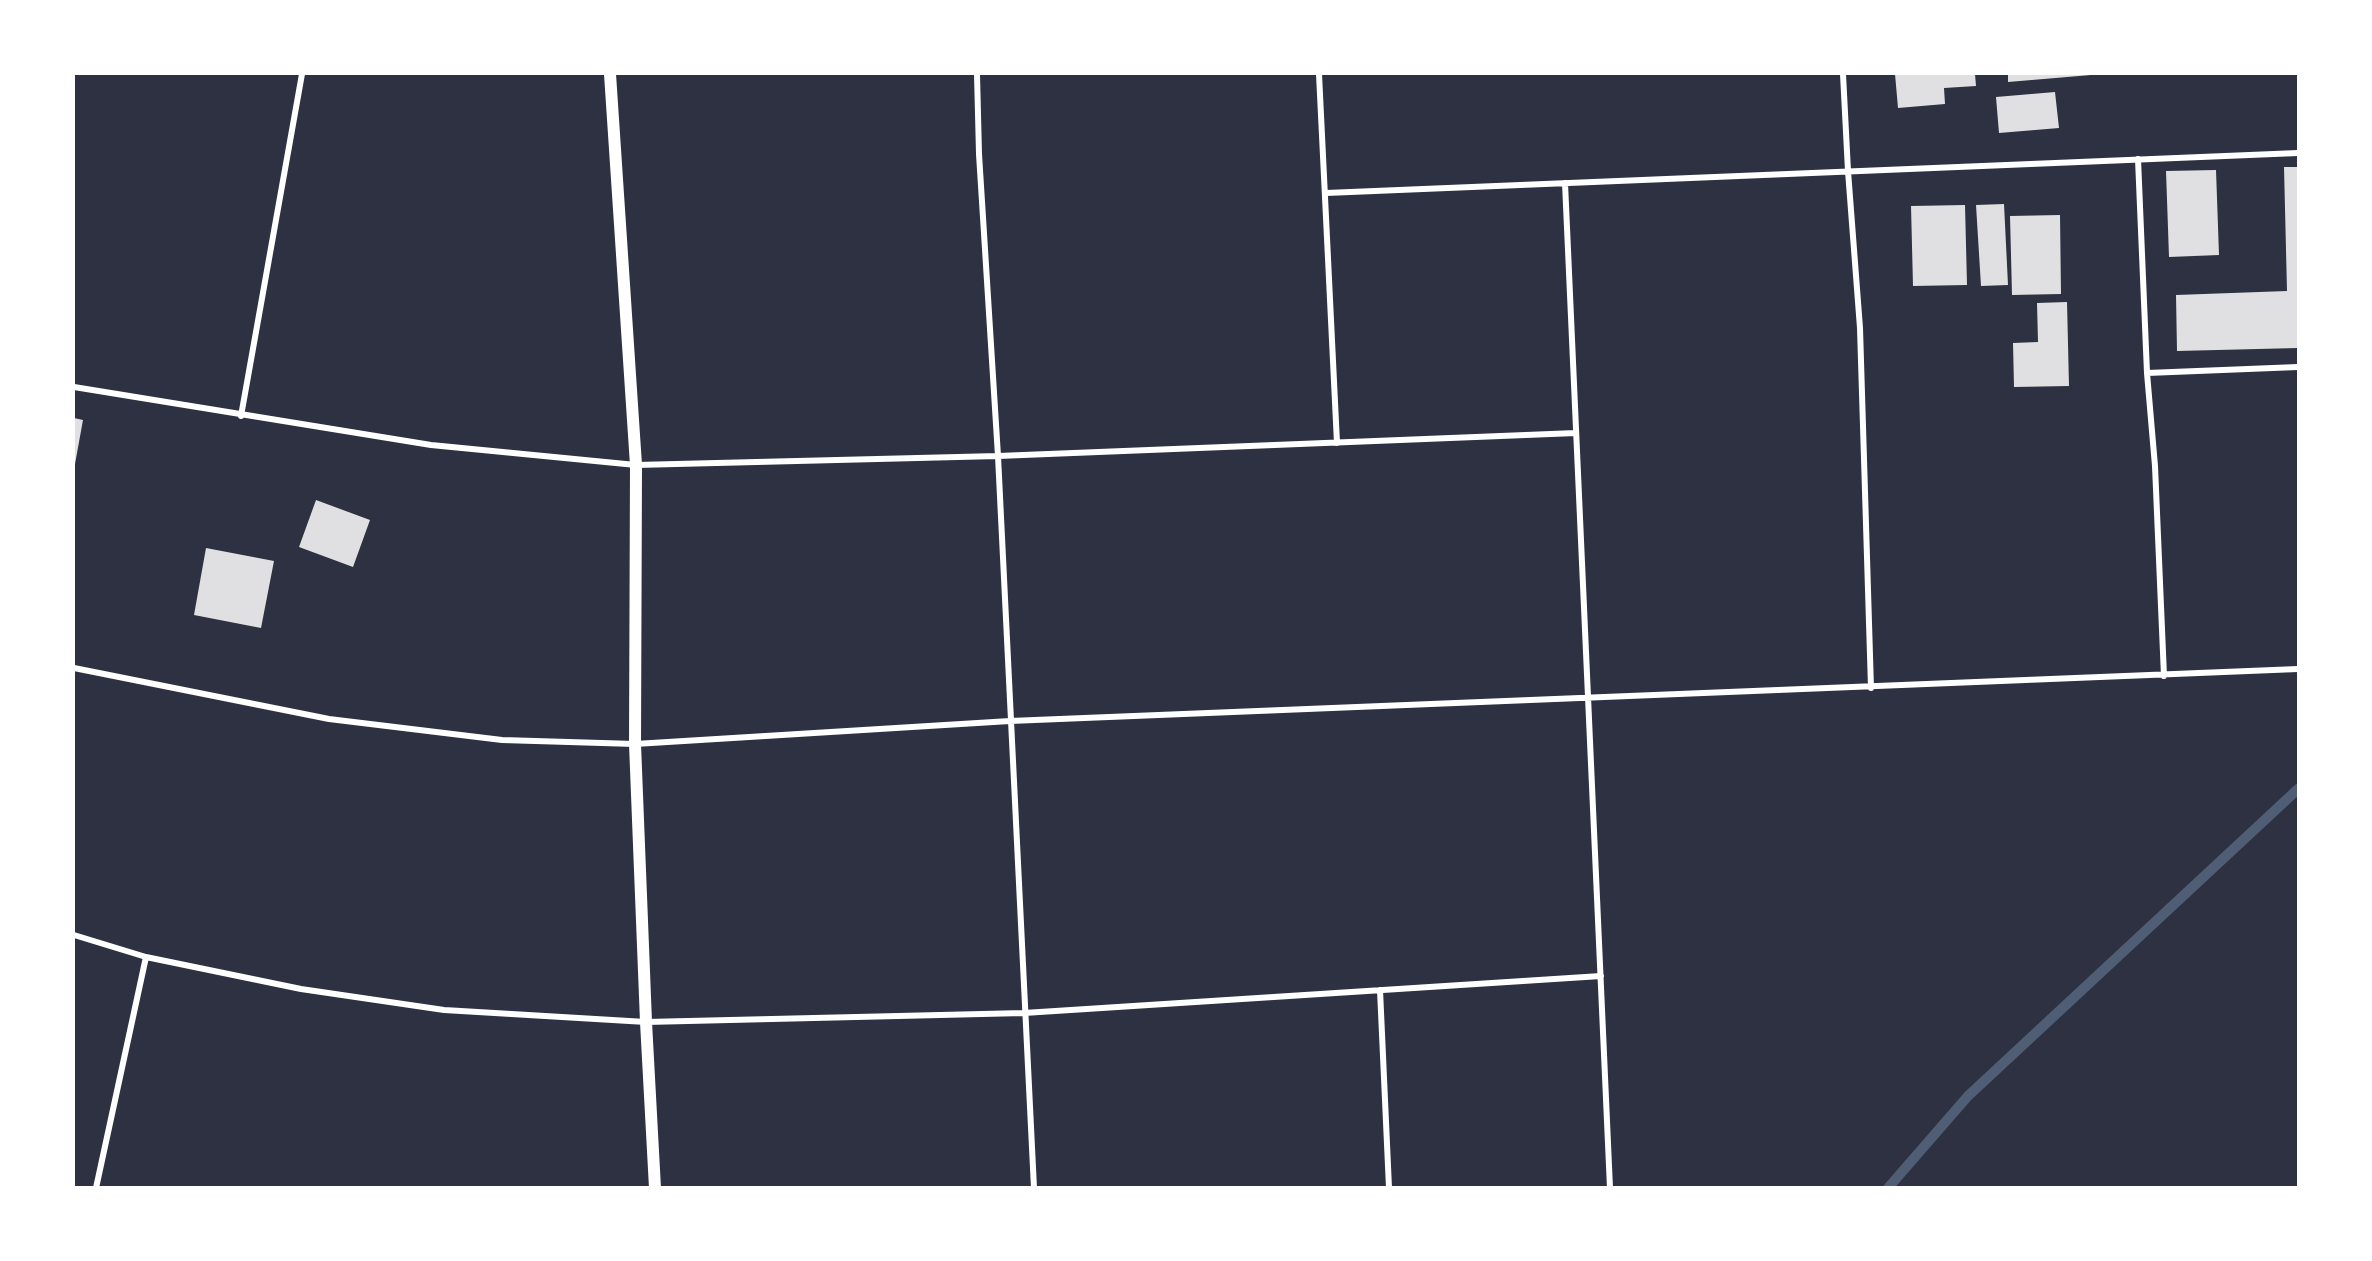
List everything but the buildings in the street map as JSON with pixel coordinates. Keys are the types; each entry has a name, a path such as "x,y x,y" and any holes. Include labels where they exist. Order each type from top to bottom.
{"main road":[{"path":"610,74 636,465 635,744 655,1188"}],"street":[{"path":"241,416 302,74"},
{"path":"977,74 1034,1188"},
{"path":"1319,74 1337,443"},
{"path":"1843,74 1860,328 1871,688"},
{"path":"1326,193 2298,153"},
{"path":"2138,159 2147,373 2156,466 2164,676"},
{"path":"1565,183 1610,1188"},
{"path":"2147,373 2298,367"},
{"path":"74,387 241,416 431,445 636,465 998,456 1576,433"},
{"path":"74,668 329,719 502,740 635,744 1010,721 2298,669"},
{"path":"74,934 146,957 301,989 444,1010 646,1022 1024,1013 1601,976"},
{"path":"96,1188 146,957"},
{"path":"1380,990 1389,1188"}],"waterway":[{"path":"1888,1188 1968,1096 2298,789"}]}
